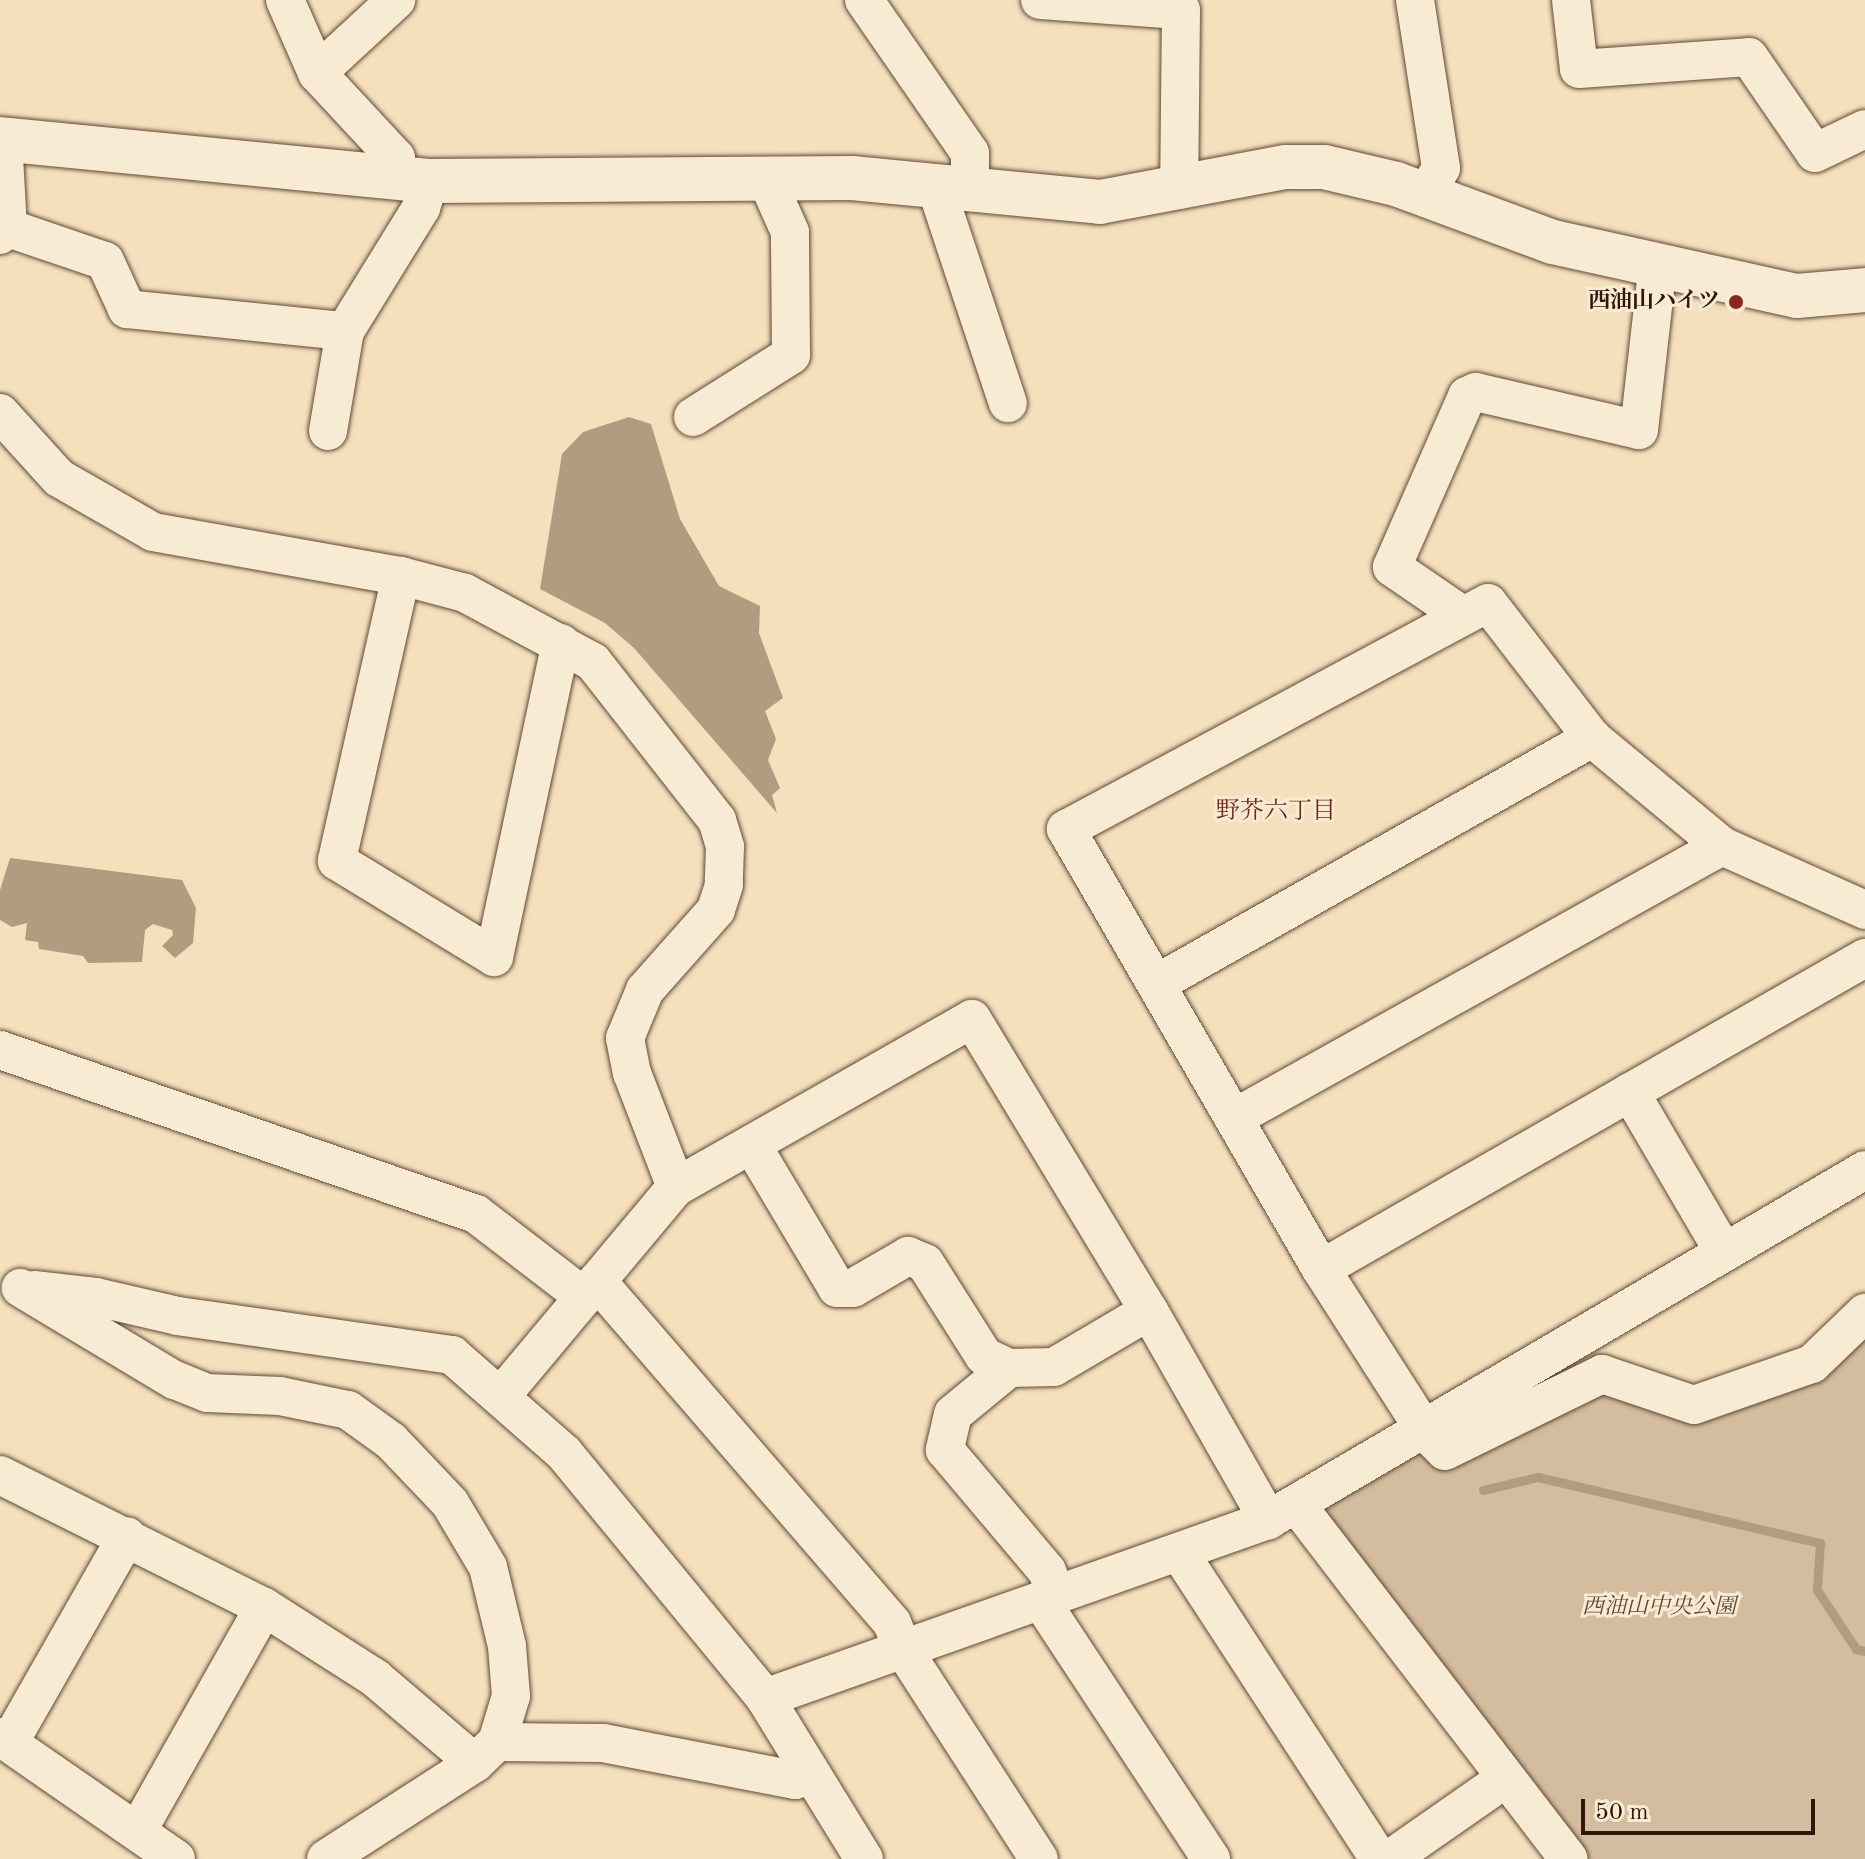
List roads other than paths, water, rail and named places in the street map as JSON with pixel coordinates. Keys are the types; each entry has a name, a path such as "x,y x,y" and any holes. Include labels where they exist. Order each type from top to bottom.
{"street":[{"path":"285,0 317,73 396,158 412,179 421,208 345,331 328,431"},
{"path":"317,73 396,0"},
{"path":"864,0 970,153 953,185 1008,403"},
{"path":"1040,0 1181,10 1179,190"},
{"path":"1415,0 1441,168 1426,194"},
{"path":"1571,0 1579,69 1749,57 1815,153 1865,129"},
{"path":"345,331 127,309 105,261 4,232 2,139 412,179 766,178 953,185 1100,202 1179,190 1286,167 1311,167 1358,172 1553,242 1797,296 1865,290"},
{"path":"693,417 791,355 790,232 766,178"},
{"path":"1462,615 1392,567 1467,396 1476,392 1639,430 1658,264"},
{"path":"0,413 59,478 153,532 401,576 465,593 593,662 717,820 725,847 724,885 716,910 645,990 625,1038 632,1073 676,1187"},
{"path":"401,576 337,861 494,957 561,643"},
{"path":"1865,910 1722,846 1592,738 1488,603 1066,829 1321,1269 1425,1431 1445,1451 1602,1374 1694,1405 1812,1364 1865,1313"},
{"path":"1156,984 1592,738"},
{"path":"1234,1118 1722,846"},
{"path":"1321,1269 1865,958"},
{"path":"501,1396 676,1187 753,1147 972,1019 1149,1311 1282,1513 1506,1778 1569,1859"},
{"path":"0,1050 476,1214 590,1289 892,1623 903,1649 1039,1859"},
{"path":"1630,1092 1724,1252"},
{"path":"753,1147 837,1288 853,1288 908,1256 925,1263 984,1356 1009,1368 1054,1367 1149,1311"},
{"path":"765,1698 1282,1513 1865,1170"},
{"path":"11,1286 452,1355 564,1453 765,1698 864,1859"},
{"path":"11,1286 174,1380 207,1393 280,1396 348,1410 391,1441 450,1503 488,1567 507,1646 511,1696 486,1752 366,1849 326,1859"},
{"path":"1009,1368 953,1414 945,1450 1047,1571 1048,1598 1211,1859"},
{"path":"0,1475 264,1607 486,1752 603,1743 795,1780 809,1773"},
{"path":"127,1536 5,1740 176,1859"},
{"path":"1179,1552 1392,1858 1506,1778"},
{"path":"138,1830 264,1607"}],"waterway":[{"path":"1483,1490 1538,1477 1820,1543 1817,1590 1856,1649 1865,1651"}],"place":[{"name":"西油山ハイツ","path":"1736,302"}],"district":[{"name":"野芥六丁目","path":"1276,813"}],"park label":[{"name":"西油山中央公園","path":"1659,1608"}]}
